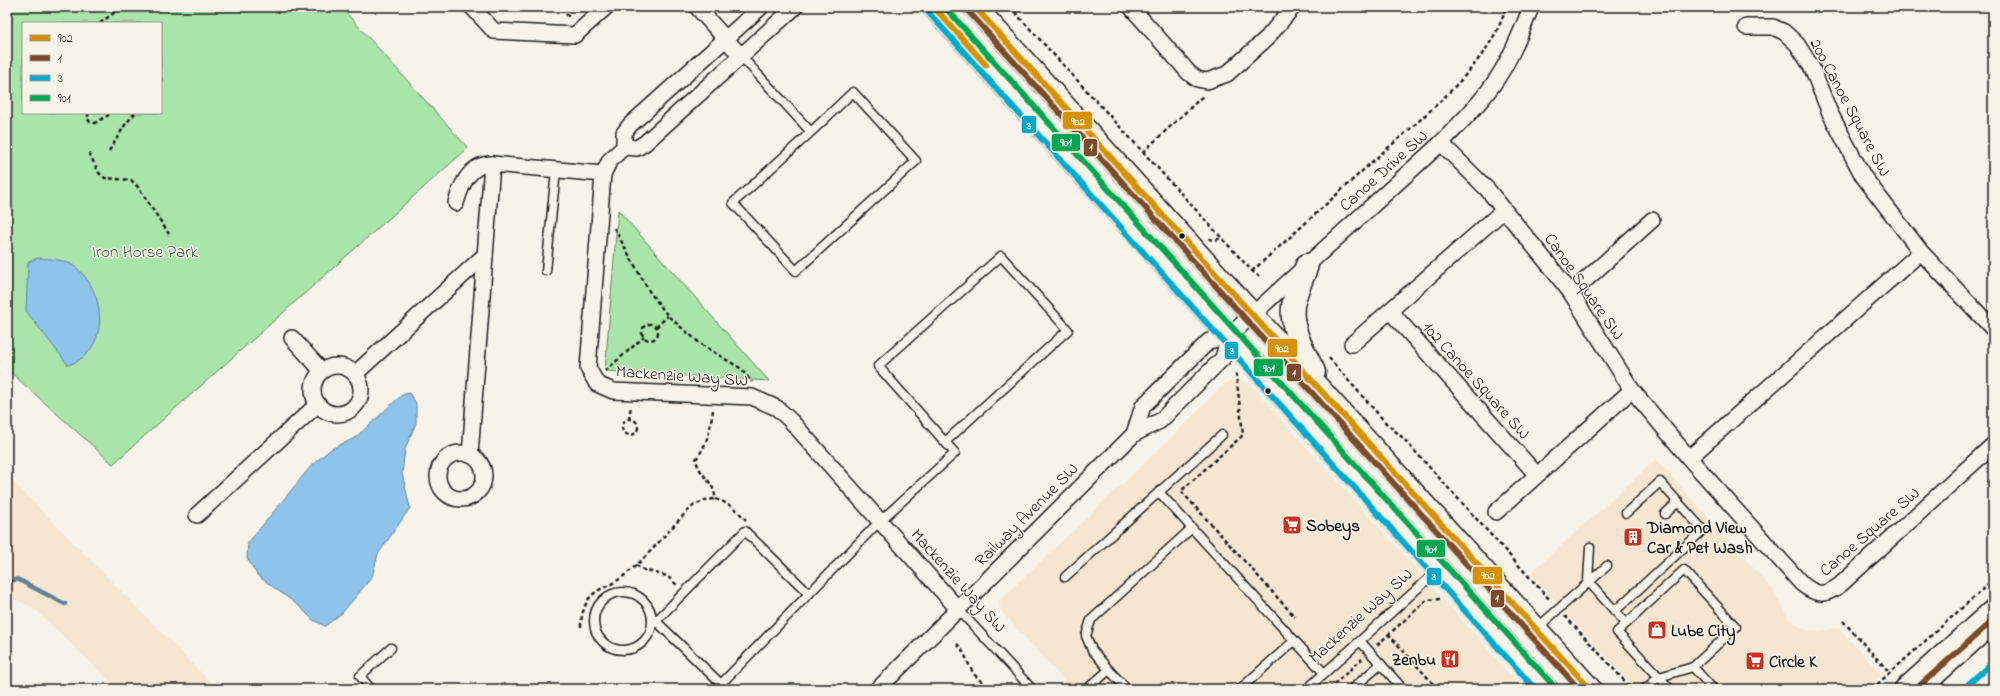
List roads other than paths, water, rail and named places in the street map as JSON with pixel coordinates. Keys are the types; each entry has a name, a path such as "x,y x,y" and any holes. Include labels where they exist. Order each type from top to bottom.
{"main road":[{"path":"934,7 1546,689"},
{"path":"975,7 1590,689"},
{"path":"1307,265 1293,305 1294,330 1321,390"}],"street":[{"path":"472,7 494,31 575,35 606,7"},
{"path":"697,7 741,56"},
{"path":"760,7 630,125 624,133 624,147 636,148 645,143 795,7"},
{"path":"1130,7 1189,74 1197,79 1206,81 1227,74 1266,38 1293,7"},
{"name":"Canoe Drive SW","path":"1229,336 1441,143 1470,112 1498,78 1521,35 1531,7"},
{"name":"200 Canoe Square SW","path":"1746,27 1773,27 1784,32 1797,44 1811,66 1830,113 1863,176 1921,252"},
{"name":"Canoe Square SW","path":"1441,143 1487,189 1570,293 1632,390 1689,458 1802,584 1811,591 1820,594 1830,592 1840,585 1993,445"},
{"name":"Mackenzie Way SW","path":"624,147 610,160 603,174 588,368 595,381 605,388 613,391 752,397 777,408 791,421 958,609"},
{"path":"456,203 461,186 473,171 483,164 603,174"},
{"path":"470,455 492,164"},
{"path":"1352,344 1504,210"},
{"path":"1570,293 1652,220"},
{"path":"1689,458 1921,252 1993,329"},
{"path":"356,373 485,255"},
{"name":"102 Canoe Square SW","path":"1390,311 1537,475"},
{"name":"Railway Avenue SW","path":"878,689 1134,434 1160,421 1223,358 1229,336 1209,341 1143,406 1134,434"},
{"path":"292,338 322,371"},
{"path":"339,365 348,367 356,373 361,381 362,391 359,401 353,408 344,413 334,414 325,411 318,404 314,396 313,387 316,378 322,371 330,366 339,365"},
{"path":"1496,512 1632,390"},
{"path":"198,514 318,404"},
{"path":"1904,689 1993,610"},
{"path":"1951,689 1993,651"}],"lane":[{"path":"741,56 811,132"},
{"path":"853,92 916,160 796,271 733,203 811,132 853,92"},
{"path":"546,271 556,170"},
{"path":"809,594 745,531 655,623 650,634 637,647 618,650 609,647 599,637 594,624 594,614 598,605 605,598 614,593 628,592 642,598 648,605 655,623 718,686 809,594 880,522 954,453 878,366 1001,256 1068,330 945,442"},
{"path":"1066,578 1222,435"},
{"path":"1615,611 1703,530 1660,482 1626,513"},
{"path":"1159,492 1324,673"},
{"path":"1665,514 1678,502"},
{"path":"1127,689 1092,650 1086,636 1091,620 1192,528"},
{"path":"1590,547 1588,581 1626,623"},
{"path":"1536,629 1588,581 1607,566"},
{"name":"Mackenzie Way SW","path":"1307,689 1439,569"},
{"path":"1645,689 1659,677 1692,667 1736,627 1684,570 1617,632 1659,677 1670,689"},
{"name":"Mackenzie Way SW","path":"958,609 1032,689"},
{"path":"1240,689 1294,641"},
{"path":"1360,641 1403,689"},
{"path":"371,689 360,676 391,648"},
{"path":"1352,689 1381,664"},
{"path":"1692,667 1713,689"},
{"path":"1088,689 1109,670"}],"water":[{"path":"38,258 61,261 74,266 85,276 93,289 98,304 100,319 98,334 92,347 82,358 68,365 26,311 28,262"},
{"path":"409,393 416,403 416,423 405,449 402,473 410,508 378,554 372,577 342,613 325,626 313,620 299,606 257,575 247,558 248,543 312,465 331,449 355,438 402,395"}],"waterway":[{"path":"7,583 17,579 65,604"}],"place":[{"name":"Sobeys","path":"1292,525"},
{"name":"Diamond View Car & Pet Wash","path":"1633,537"},
{"name":"Lube City","path":"1657,630"},
{"name":"Zenbu","path":"1450,659"},
{"name":"Circle K","path":"1755,661"}],"park label":[{"name":"Iron Horse Park","path":"145,251"}]}
